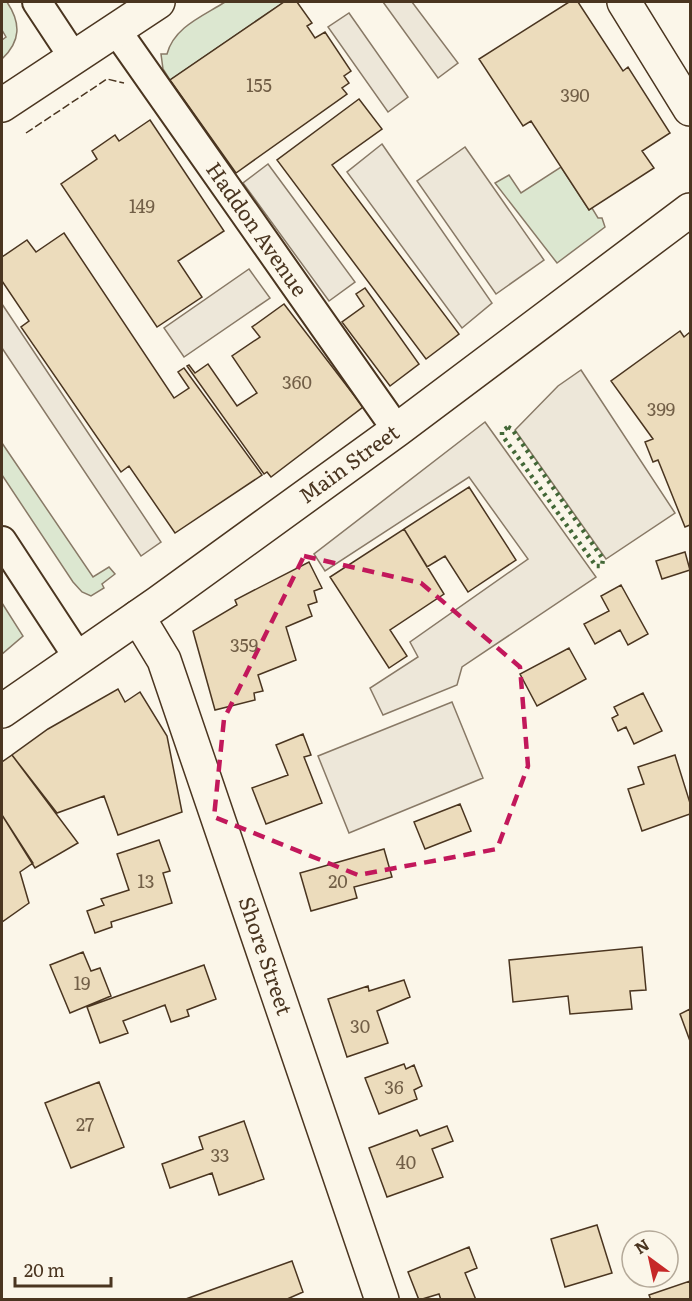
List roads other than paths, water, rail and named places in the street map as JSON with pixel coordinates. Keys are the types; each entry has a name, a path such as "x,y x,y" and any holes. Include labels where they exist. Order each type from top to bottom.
{"main road":[{"path":"2,105 158,2"},
{"path":"624,2 690,109"},
{"name":"Main Street","path":"2,711 138,617 397,430 690,210"},
{"name":"Shore Street","path":"138,617 164,660 382,1299"}],"street":[{"path":"37,2 74,58"},
{"name":"Haddon Avenue","path":"116,30 397,430"},
{"path":"2,541 78,657"}]}
